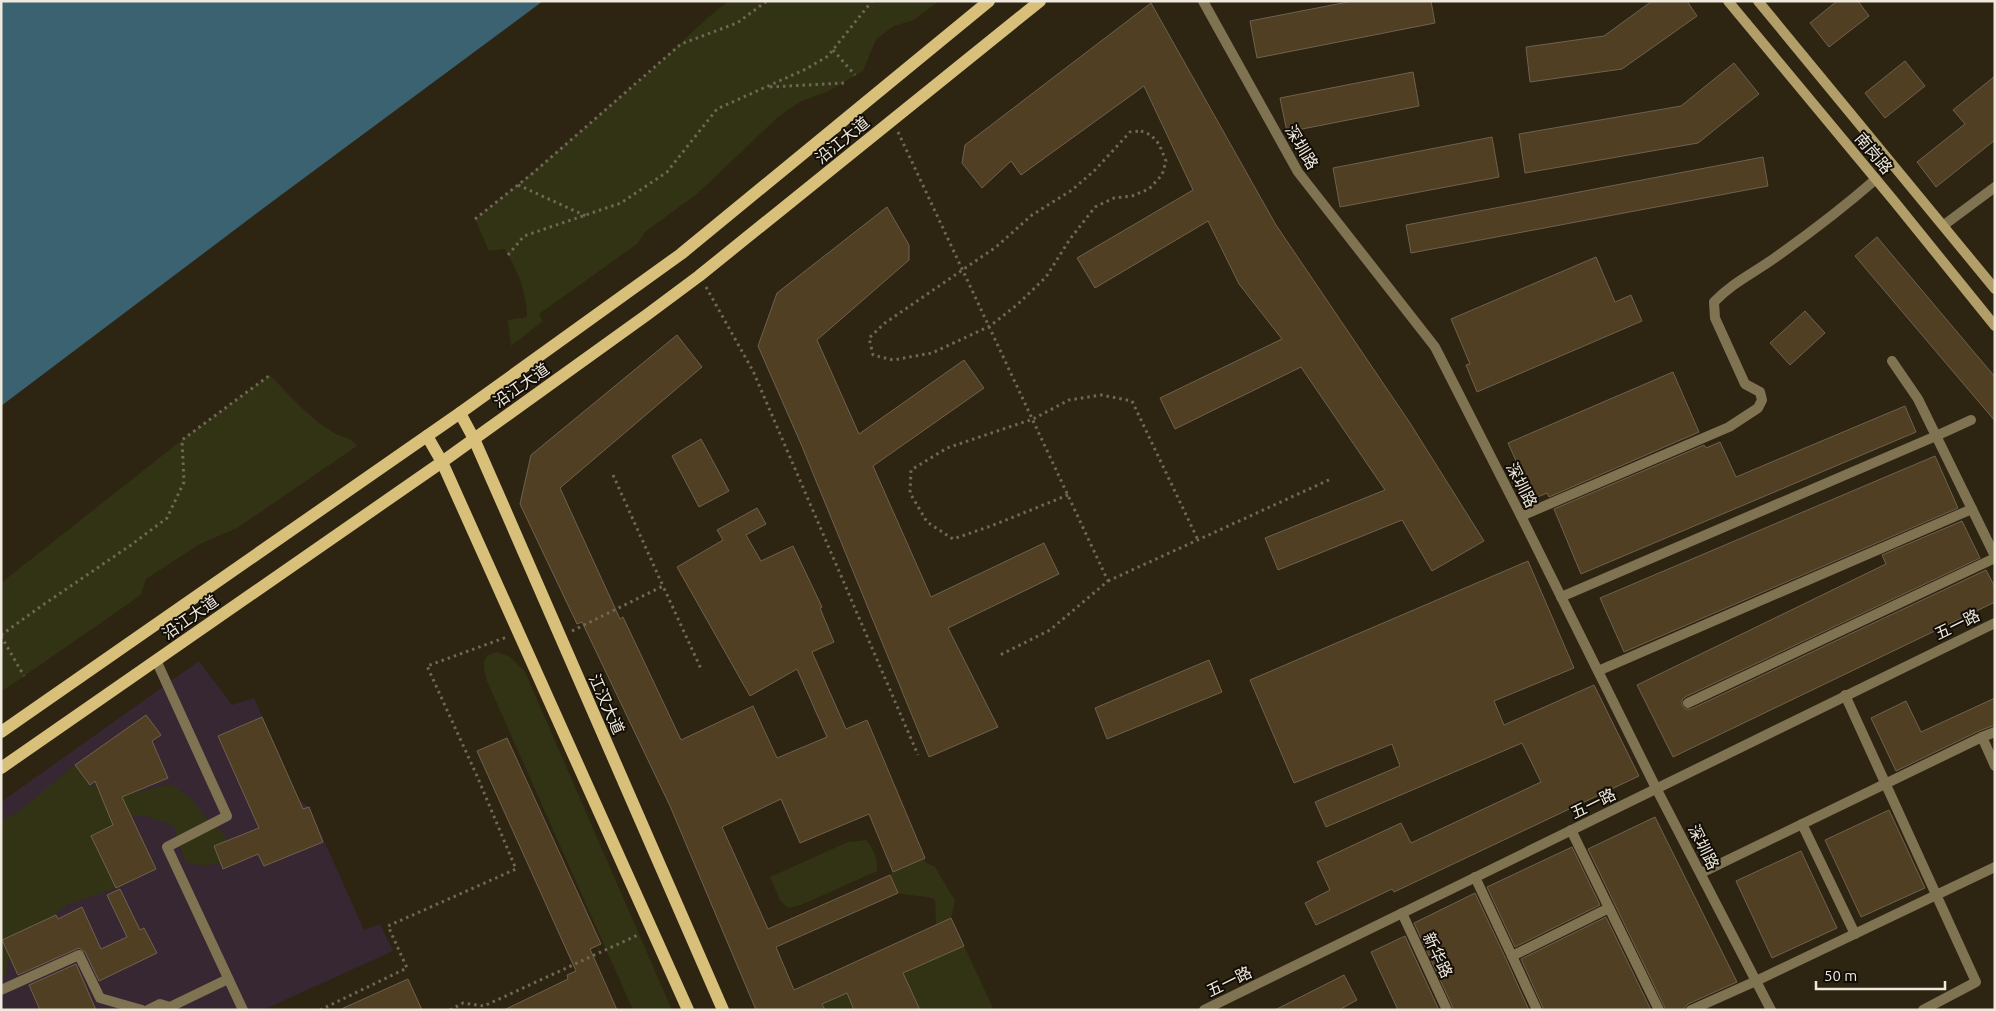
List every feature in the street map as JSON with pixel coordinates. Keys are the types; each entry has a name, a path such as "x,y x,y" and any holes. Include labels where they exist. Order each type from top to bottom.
{"main road":[{"name":"沿江大道","path":"1,732 460,413 681,254 989,1"},
{"name":"沿江大道","path":"1,768 442,462 648,314 699,276 1040,1"},
{"name":"南岗路","path":"1728,1 1995,326"},
{"name":"南岗路","path":"1758,1 1995,289"},
{"name":"江汉大道","path":"460,413 474,439 723,1010"},
{"path":"427,436 442,462 688,1010"}],"street":[{"name":"深圳路","path":"1203,1 1298,172 1434,346 1562,597 1656,788 1772,1010"},
{"path":"1521,516 1729,427 1758,408 1762,400 1760,392 1745,384 1715,318 1714,302 1728,288 1774,259 1876,180"},
{"path":"1944,225 1995,187"},
{"path":"1688,703 1995,557 1918,399 1892,361"},
{"path":"1562,597 1971,420"},
{"path":"1598,671 1972,509"},
{"name":"五一路","path":"1204,1010 1995,623"},
{"path":"156,660 227,816 167,847 243,1010"},
{"path":"1845,695 1976,982 1922,1010"},
{"path":"1701,874 1995,732"},
{"path":"1982,737 1995,766"},
{"path":"1802,824 1855,934"},
{"path":"1571,830 1659,1010"},
{"path":"1691,1010 1995,867"},
{"path":"1476,877 1537,1010"},
{"path":"1512,956 1609,908"},
{"name":"新华路","path":"1402,913 1447,1010"},
{"path":"1,990 79,955 100,998 142,1010"},
{"path":"148,1010 160,1004 170,1007 228,979"}],"path":[{"path":"475,219 518,185 681,44 737,23 768,1"},
{"path":"508,255 524,236 621,203 667,172 717,109 806,69 828,56 872,1"},
{"path":"833,50 856,75"},
{"path":"766,88 844,83"},
{"path":"892,120 964,270 1108,581"},
{"path":"1141,131 1151,135 1159,144 1166,161 1162,175 1149,189 1132,196 1114,198 1095,207 1070,238 1046,277 1018,304 990,326 932,353 893,360 873,355 870,338 886,322 996,247 1032,215 1072,190 1095,170 1130,132 1141,131"},
{"path":"518,185 586,216"},
{"path":"699,276 753,371 918,755"},
{"path":"24,676 1,636 131,545 166,518 184,482 182,440 270,375"},
{"path":"1068,495 990,526 953,538 928,522 910,493 911,470 947,448 1032,419 1069,400 1101,395 1132,401 1198,540"},
{"path":"613,475 702,671"},
{"path":"1000,655 1050,630 1108,581 1331,479"},
{"path":"560,637 663,586"},
{"path":"320,1010 407,968 388,926 516,869 478,776 427,666 519,633"},
{"path":"450,1010 463,1003 484,1006 652,928"}],"shaded area":[{"path":"199,661 232,705 254,698 298,799 309,807 364,930 380,924 393,951 263,1010 1,1010 1,802"}],"green space":[{"path":"729,1 939,1 914,20 894,26 876,39 863,71 827,92 801,101 778,117 698,193 645,232 637,244 539,314 543,321 511,346 508,320 527,317 523,290 505,249 489,251 475,219 588,125"},
{"path":"270,375 316,420 334,433 353,441 357,446 237,528 198,545 146,579 141,595 1,692 1,583 182,440"},
{"path":"498,652 510,657 525,672 672,1010 633,1010 487,681 484,662 492,653"},
{"path":"75,765 90,785 98,787 105,804 129,794 171,784 192,799 204,816 220,830 227,841 214,846 221,863 200,866 185,861 174,826 143,815 131,817 91,836 116,888 63,906 56,915 2,940 9,957 6,975 1,975 1,821 22,809"},
{"path":"866,840 877,862 877,871 801,905 788,908 780,900 770,877 848,842"},
{"path":"925,858 925,862 935,867 955,901 951,918 936,924 935,899 898,893 890,875"},
{"path":"964,946 994,1010 920,1010 903,973"},
{"path":"847,993 854,1010 825,1010 822,1004"}],"water":[{"path":"1,1 543,1 1,406"}],"building":[{"path":"1353,1 1431,1 1435,23 1257,58 1250,21"},
{"path":"1652,1 1687,1 1697,16 1622,69 1530,82 1526,47 1604,36"},
{"path":"1837,1 1858,1 1869,16 1829,47 1810,23"},
{"path":"1151,3 1276,225 1410,423 1484,541 1432,571 1402,520 1278,570 1265,538 1385,490 1301,367 1175,429 1160,398 1282,339 1239,284 1208,221 1095,288 1077,258 1193,190 1144,86 1021,175 1011,161 982,188 962,163 965,145"},
{"path":"1905,61 1925,86 1885,118 1865,93"},
{"path":"1734,63 1759,94 1698,143 1525,173 1519,134 1681,106"},
{"path":"1413,72 1419,106 1287,132 1280,98"},
{"path":"1995,76 1995,140 1936,187 1917,162 1965,124 1953,110"},
{"path":"1492,137 1499,177 1340,207 1333,168"},
{"path":"1763,157 1768,186 1411,253 1406,225"},
{"path":"887,207 909,245 909,260 817,340 859,434 964,360 984,388 873,466 931,597 1044,543 1059,574 948,628 998,727 929,757 801,444 758,346 777,293"},
{"path":"1877,237 1995,377 1995,421 1855,256"},
{"path":"1596,257 1615,302 1631,295 1642,321 1477,392 1466,365 1470,364 1451,319"},
{"path":"1805,311 1825,333 1790,365 1770,343"},
{"path":"677,335 702,367 560,488 620,619 623,617 681,740 753,706 777,758 827,737 797,669 750,696 677,567 723,540 717,530 757,508 766,524 746,535 761,561 793,546 822,607 820,608 834,642 812,652 846,729 867,720 925,858 893,872 869,814 800,843 781,799 722,827 768,929 890,875 898,893 776,947 794,990 951,918 964,946 903,973 920,1010 854,1010 847,993 822,1004 825,1010 756,1010 670,806 582,622 577,624 520,504 531,455"},
{"path":"1673,372 1699,432 1549,497 1547,493 1533,499 1508,443"},
{"path":"1905,406 1916,432 1581,574 1554,509 1704,445 1706,448 1720,442 1736,477"},
{"path":"701,439 729,491 699,507 672,456"},
{"path":"1935,456 1958,508 1624,652 1600,598"},
{"path":"1962,521 1980,558 1685,697 1682,700 1682,705 1685,709 1691,709 1986,570 1995,587 1995,602 1673,757 1637,685 1886,564 1882,555"},
{"path":"1528,561 1574,668 1494,701 1504,725 1594,685 1639,776 1394,892 1392,889 1316,925 1305,903 1330,890 1317,862 1401,823 1411,843 1541,782 1522,743 1326,827 1315,802 1400,766 1392,744 1294,783 1250,680"},
{"path":"1209,660 1222,692 1107,739 1095,708"},
{"path":"1995,698 1995,725 1896,771 1871,718 1906,701 1921,732"},
{"path":"146,715 161,735 152,741 168,778 122,797 156,869 116,888 91,836 113,825 95,781 90,785 75,765"},
{"path":"262,717 303,809 309,807 323,842 264,866 258,854 223,869 214,846 259,828 218,736"},
{"path":"507,738 601,944 590,949 617,1010 504,1010 568,979 567,975 576,971 477,751"},
{"path":"1889,810 1925,888 1861,917 1825,840"},
{"path":"1655,817 1737,982 1688,1004 1683,1010 1666,1010 1588,849"},
{"path":"1572,847 1600,905 1515,947 1487,887"},
{"path":"1801,851 1837,928 1772,958 1736,881"},
{"path":"120,889 140,930 144,928 157,953 99,981 85,952 79,948 18,975 2,940 56,915 58,919 82,907 101,949 127,937 107,895"},
{"path":"1475,893 1529,1010 1454,1010 1414,923"},
{"path":"1606,917 1651,1010 1544,1010 1521,959"},
{"path":"1405,936 1439,1010 1398,1010 1371,952"},
{"path":"76,964 96,1010 40,1010 29,985"},
{"path":"1344,975 1357,1000 1339,1010 1275,1010"},
{"path":"408,979 422,1010 339,1010"}]}
